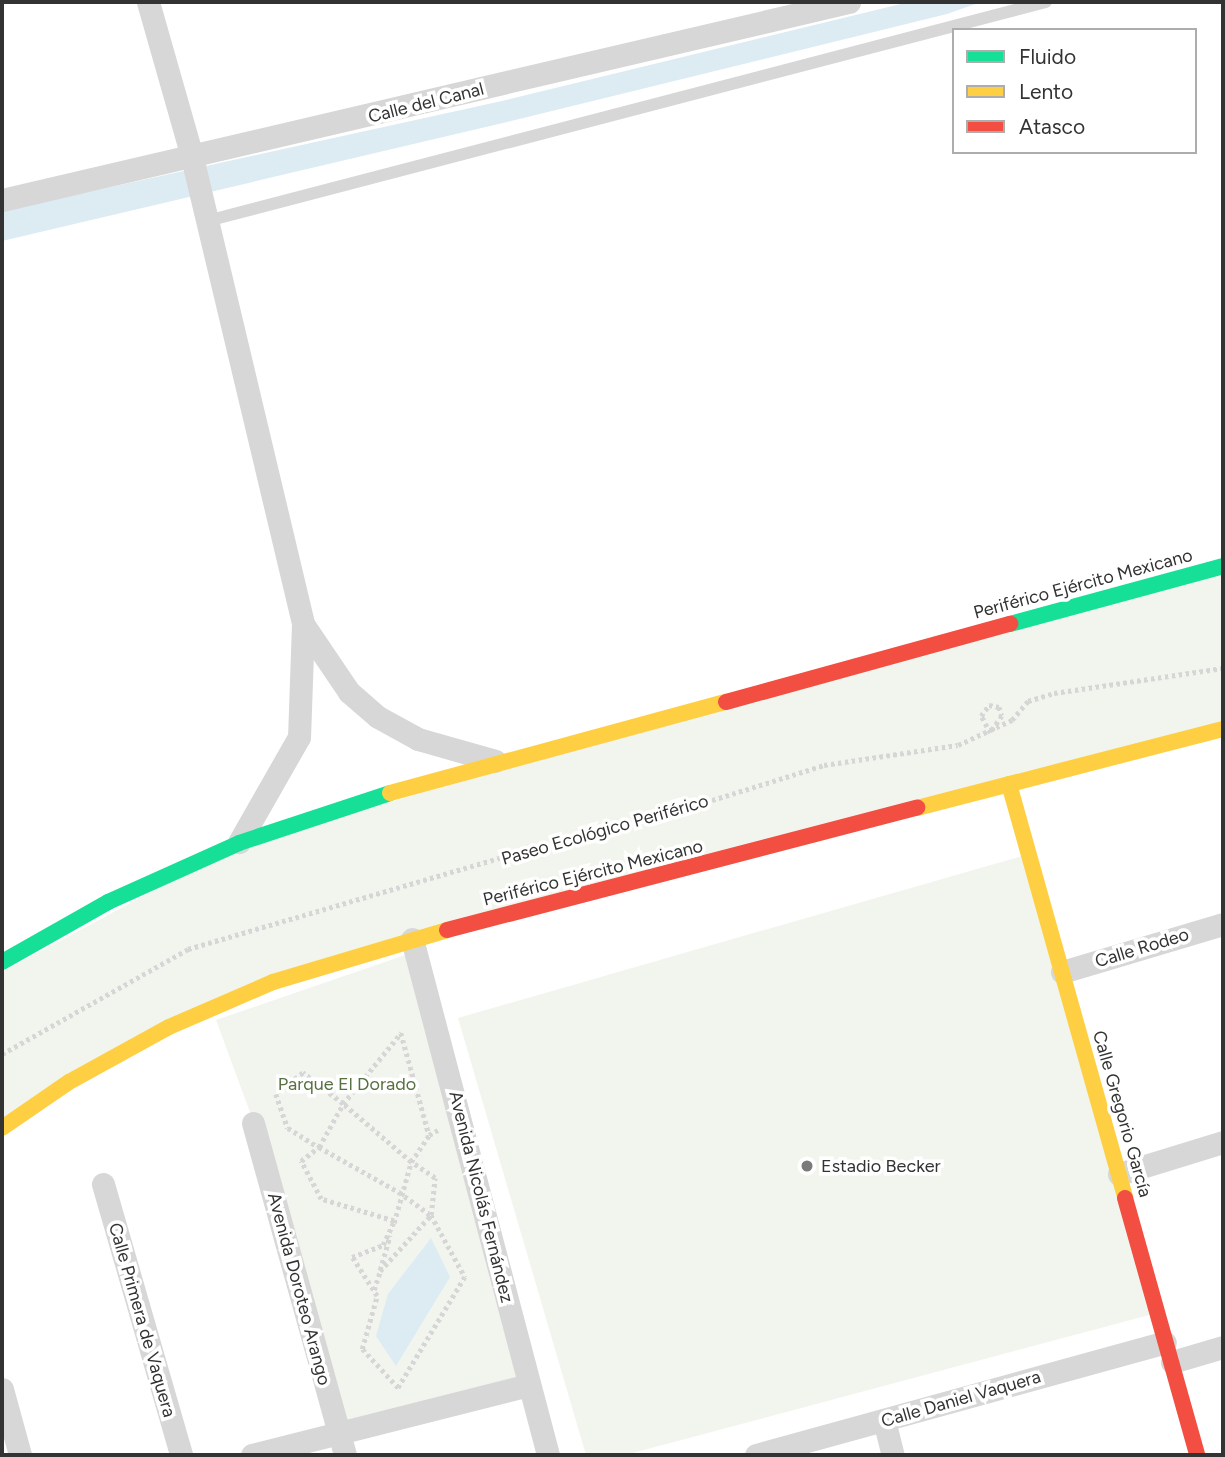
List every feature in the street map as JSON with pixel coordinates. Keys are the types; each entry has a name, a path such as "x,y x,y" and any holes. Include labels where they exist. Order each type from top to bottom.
{"main road":[{"name":"Periférico Ejército Mexicano","path":"2,962 108,902 239,843 347,805 1223,566"},
{"name":"Periférico Ejército Mexicano","path":"2,1128 69,1082 169,1027 273,982 412,939 1223,729"},
{"name":"Calle Gregorio García","path":"1009,784 1197,1455"}],"street":[{"path":"148,2 208,221 303,624 299,737 239,843"},
{"name":"Calle del Canal","path":"2,200 191,153 311,131 849,2"},
{"path":"303,624 349,692 378,717 418,739 497,762"},
{"name":"Calle Rodeo","path":"1062,972 1223,924"},
{"name":"Avenida Nicolás Fernández","path":"412,939 548,1455"},
{"name":"Avenida Doroteo Arango","path":"253,1123 345,1455"},
{"path":"1119,1174 1223,1142"},
{"name":"Calle Primera de Vaquera","path":"103,1184 181,1455"},
{"name":"Calle Daniel Vaquera","path":"755,1455 884,1420 1169,1352 1223,1347"},
{"path":"252,1455 529,1385"},
{"path":"2,1389 20,1455"},
{"path":"884,1420 893,1455"}],"lane":[{"path":"208,221 1046,2"}],"path":[{"name":"Paseo Ecológico Periférico","path":"2,1054 188,949 601,828 652,819 824,765 958,745 990,733 1012,720 1028,701 1054,693 1223,668"},
{"path":"992,705 1002,716 990,733 981,716 992,705"},
{"path":"394,1221 321,1199 300,1161 319,1147 343,1104 401,1033 429,1135"},
{"path":"380,1271 431,1215 435,1178 411,1162 303,1073 276,1094 288,1128 400,1192 431,1215 465,1277 398,1388 362,1349 377,1296 352,1257 383,1245 394,1221"},
{"path":"374,1290 400,1192 411,1162 429,1135 461,1117"}],"green space":[{"path":"1223,569 1223,724 277,976 2,1124 2,972 240,844"},
{"name":"Estadio Becker","path":"1029,854 1153,1314 625,1455 586,1455 458,1018"},
{"name":"Parque El Dorado","path":"414,952 529,1385 339,1432 254,1123 216,1020"}],"shaded area":[{"path":"909,2 981,2 947,14 507,122 2,241 2,211 502,101"},
{"path":"431,1238 450,1277 396,1366 376,1336 388,1294"}],"traffic: fast":[{"path":"1010,624 1223,566"},
{"path":"2,962 108,902 239,843 390,793"}],"traffic: slow":[{"path":"390,793 726,702"},
{"path":"917,808 1223,729"},
{"path":"1009,784 1125,1198"},
{"path":"2,1128 69,1082 169,1027 273,982 447,930"}],"traffic: jam":[{"path":"726,702 1010,624"},
{"path":"447,930 917,808"},
{"path":"1125,1198 1197,1455"}],"place":[{"name":"Estadio Becker","path":"807,1166"}]}
